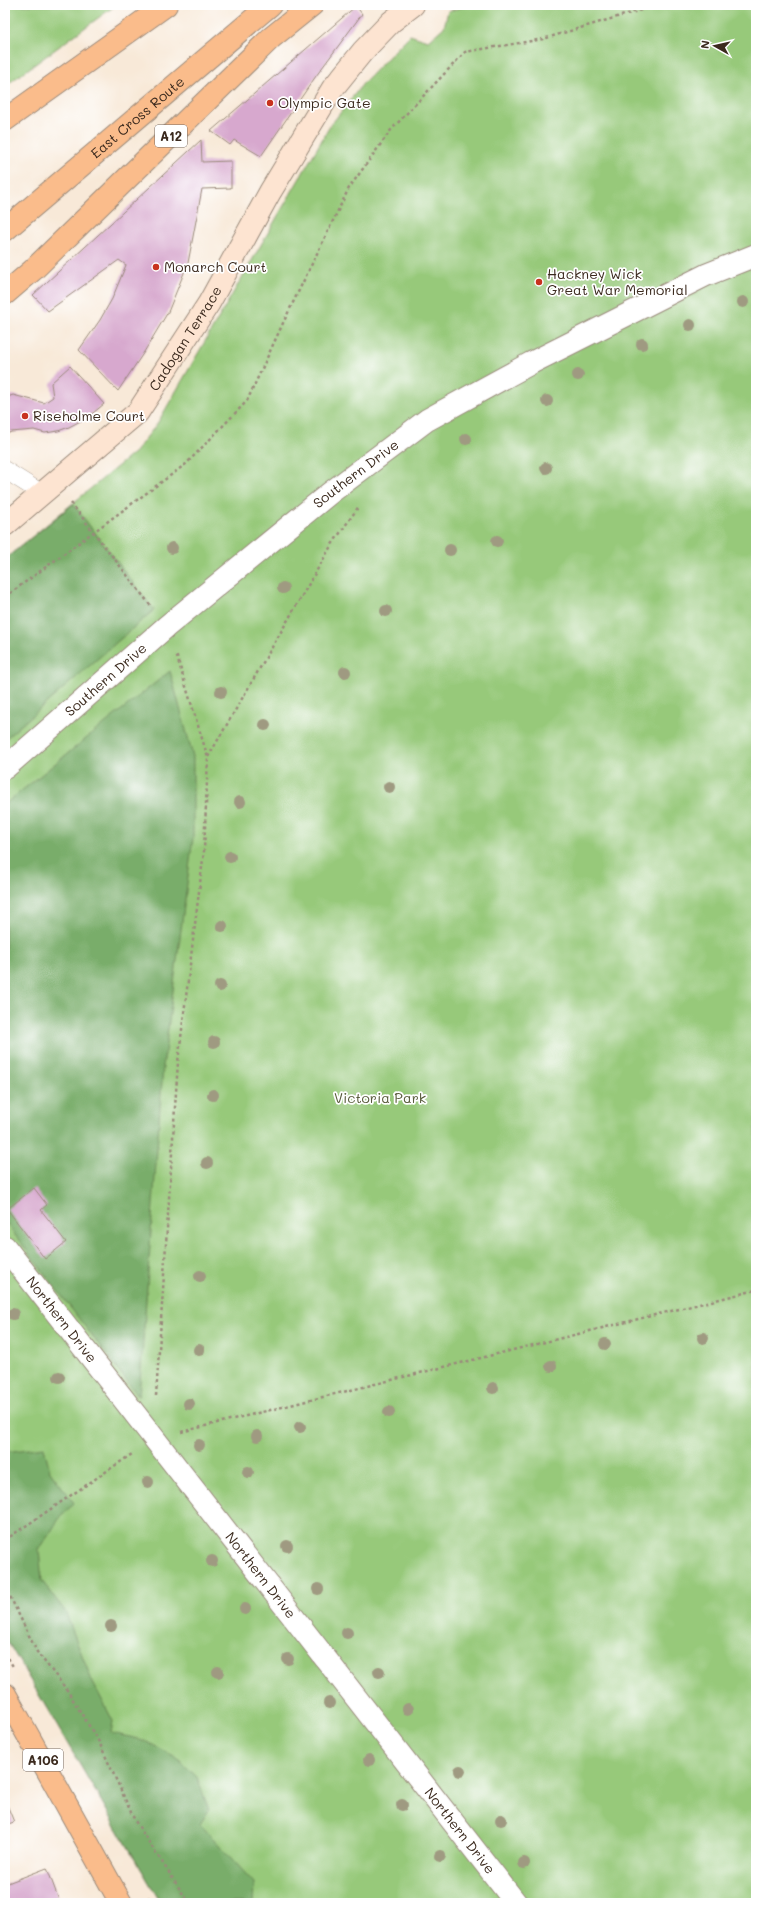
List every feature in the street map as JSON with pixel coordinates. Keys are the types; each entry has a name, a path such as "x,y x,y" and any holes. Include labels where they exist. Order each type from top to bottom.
{"main road":[{"path":"5,120 166,5"},
{"name":"East Cross Route","path":"5,230 270,5"},
{"name":"A12","path":"5,294 33,270 271,38 312,5"},
{"name":"A106","path":"5,1694 121,1903"}],"street":[{"name":"Cadogan Terrace","path":"5,525 138,412 209,303 270,192 333,88 363,51 390,22 413,5"},
{"name":"Southern Drive","path":"5,768 167,626 330,493 427,420 531,362 706,275 756,255"},
{"name":"Northern Drive","path":"5,1247 516,1903"}],"lane":[{"path":"5,470 43,494"}],"path":[{"path":"5,597 186,464 247,401 349,188 391,130 465,52 543,39 658,5"},
{"path":"208,758 331,546 361,503"},
{"path":"72,504 167,626 208,758 204,851 178,1062 153,1438"},
{"path":"5,1540 153,1438 756,1290"},
{"path":"5,1586 37,1652 67,1690 99,1742 135,1821 189,1903"}],"green space":[{"path":"5,5 116,5 5,86"},
{"name":"Victoria Park","path":"470,5 756,5 756,1903 161,1903 5,1637 5,559 135,452 157,424 330,126 365,81 410,35 428,41 444,27 448,11"},
{"path":"73,504 154,610 5,739 5,559"},
{"path":"170,671 193,756 193,838 163,1067 139,1397 5,1222 5,804"},
{"path":"44,1447 50,1471 74,1503 59,1519 39,1550 42,1581 65,1611 92,1681 113,1721 111,1733 143,1740 176,1757 197,1777 209,1810 200,1824 254,1883 253,1903 161,1903 5,1637 5,1452"}],"building":[{"name":"Olympic Gate","path":"356,6 362,14 316,76 261,156 234,140 230,145 211,131"},
{"name":"Monarch Court","path":"201,140 202,162 231,161 231,188 202,189 188,263 168,312 118,391 79,350 100,320 112,299 126,265 119,260 48,311 33,295"},
{"path":"70,366 104,404 88,417 58,431 45,433 34,430 11,432 5,435 5,398 13,395 44,403 53,397 51,383"},
{"path":"34,1188 47,1205 41,1210 66,1242 45,1259 7,1209"},
{"path":"5,1800 14,1822 5,1825"},
{"path":"47,1868 60,1903 5,1903 5,1884"}],"place":[{"name":"Olympic Gate","path":"270,103"},
{"name":"Monarch Court","path":"156,267"},
{"name":"Hackney Wick Great War Memorial","path":"539,282"},
{"name":"Riseholme Court","path":"25,416"}]}
